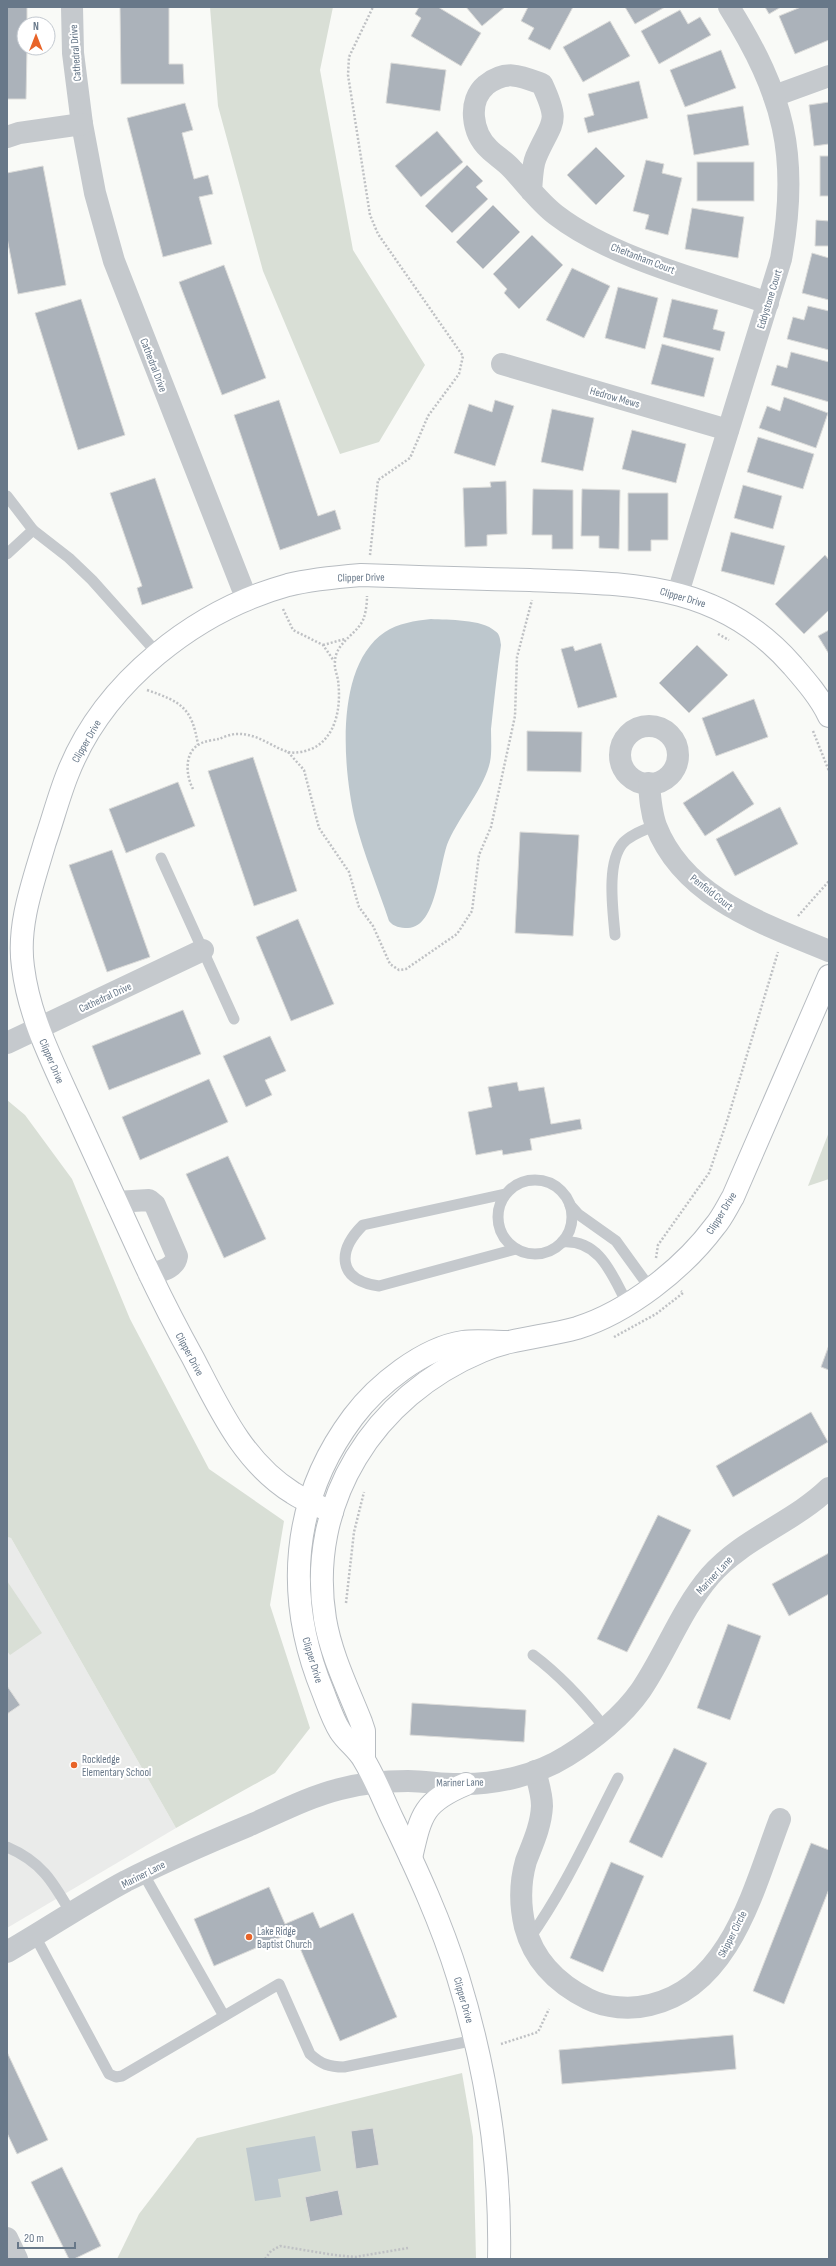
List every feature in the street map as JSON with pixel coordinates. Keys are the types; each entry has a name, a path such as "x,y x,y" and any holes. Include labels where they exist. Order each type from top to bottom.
{"street":[{"name":"Cathedral Drive","path":"72,7 73,53 82,124 95,193 114,261 247,600"},
{"name":"Eddystone Court","path":"678,593 768,303 781,259 788,222 790,184 787,147 774,96 763,68 729,7"},
{"name":"Cheltanham Court","path":"531,191 535,158 549,133 554,118 550,100 542,84 518,75 497,76 480,90 473,112 476,131 488,148 511,167 531,191 557,216 596,240 634,257 768,303"},
{"path":"774,96 829,76"},
{"path":"7,137 19,133 82,124"},
{"name":"Hedrow Mews","path":"502,364 728,430"},
{"name":"Clipper Drive","path":"332,1512 292,1493 272,1477 250,1455 231,1430 149,1275 49,1056 38,1027 23,967 23,932 28,897 68,772 82,744 104,711 135,674 158,654 207,620 247,600 274,590 324,578 370,576 606,583 678,593 705,602 734,616 756,630 780,651 808,683 824,717"},
{"name":"Penfold Court","path":"649,784 651,805 656,825 666,846 689,875 718,900 746,917 829,951"},
{"name":"Cathedral Drive","path":"7,1043 203,950"},
{"name":"Clipper Drive","path":"499,2259 496,2182 491,2124 475,2040 458,1978 444,1937 411,1858 364,1758 338,1729 314,1668 304,1634 298,1576 300,1544 309,1502 324,1462 346,1426 369,1398 390,1380 422,1358 457,1343 506,1342 578,1328 627,1303 650,1288 670,1274 696,1248 716,1226 732,1197 829,976"},
{"path":"116,1202 149,1200 156,1205 177,1256 172,1267 149,1275"},
{"name":"Clipper Drive","path":"364,1758 364,1731 336,1660 325,1619 322,1576 325,1540 332,1512 342,1484 358,1452 378,1426 409,1396 459,1362 506,1342"},
{"name":"Mariner Lane","path":"7,1952 71,1913 143,1873 316,1796 341,1788 375,1782 486,1783 535,1771 566,1757 604,1728 640,1691 695,1596 728,1557 758,1536 791,1517 829,1488"},
{"name":"Skipper Circle","path":"535,1771 542,1806 538,1830 526,1863 522,1885 522,1904 529,1939 540,1960 553,1976 574,1992 594,2002 619,2008 641,2007 663,2003 684,1993 702,1979 718,1961 730,1942 780,1819"},
{"path":"411,1858 418,1829 427,1809 439,1797 466,1784"},
{"path":"7,2238 17,2259"}],"lane":[{"path":"7,496 33,530 69,558 92,580 158,654"},
{"path":"7,554 33,530"},
{"path":"614,935 612,901 616,854 623,843 632,836 656,825"},
{"path":"161,858 234,1019"},
{"path":"570,1205 572,1213 572,1226 566,1238 546,1253 534,1255 516,1249 504,1238 499,1228 497,1216 499,1204 505,1194 514,1186 524,1181 537,1180 550,1182 561,1190 570,1205 578,1214 616,1241 650,1288"},
{"path":"505,1194 363,1225 352,1236 345,1251 346,1264 350,1275 364,1284 379,1286 516,1249"},
{"path":"562,1242 579,1242 595,1252 608,1269 627,1303"},
{"path":"533,1655 555,1672 580,1696 604,1728"},
{"path":"314,1668 336,1660"},
{"path":"529,1939 546,1916 564,1884 618,1778"},
{"path":"7,1847 38,1865 49,1876 71,1913"},
{"path":"143,1873 224,2016"},
{"path":"35,1936 109,2074 116,2077 122,2076 279,1984 310,2054 320,2062 331,2067 344,2067 475,2040"}],"path":[{"path":"335,662 346,639 363,620 370,576 369,564 378,480 410,458 428,416 459,374 463,356 378,234 370,215 348,75 349,57 373,7"},
{"path":"274,590 293,630 323,645 335,662 338,681 338,715 327,736 318,746 309,750 288,752"},
{"path":"193,789 188,776 187,766 189,757 198,745 236,734 262,738 288,752 304,770 319,828 349,872 359,907 372,926 390,964 399,970 406,969 457,934 472,911 479,855 491,827 515,716 517,657 532,598 525,597"},
{"path":"712,631 731,641"},
{"path":"323,645 346,639"},
{"path":"135,674 146,690 174,701 191,715 198,745"},
{"path":"824,717 823,752 829,771"},
{"path":"656,1264 656,1250 658,1245 709,1173 727,1121 780,946 793,921 829,881"},
{"path":"611,1338 661,1311 683,1293 679,1289"},
{"path":"346,1607 354,1532 364,1490"},
{"path":"501,2044 538,2032 549,2009"},
{"path":"265,2259 271,2251 280,2246 355,2257 408,2248"}],"shaded area":[{"path":"210,7 333,7 320,70 353,250 425,365 379,442 340,454 263,271 218,106"},
{"path":"431,619 474,622 489,627 499,635 501,645 491,729 491,754 490,762 483,781 449,840 432,905 426,917 418,925 402,928 395,926 389,921 355,820 347,774 346,720 350,693 357,669 369,648 385,632 395,626"},
{"path":"7,1100 25,1115 72,1179 130,1319 209,1469 284,1521 270,1605 310,1728 275,1773 176,1828 11,1538 7,1537"},
{"path":"829,1132 829,1179 808,1186"},
{"name":"Rockledge Elementary School","path":"7,1537 11,1538 176,1828 7,1928"},
{"path":"7,1581 42,1633 10,1655 7,1651"},
{"path":"462,2073 473,2137 476,2259 117,2259 139,2214 197,2138"},
{"path":"315,2136 321,2171 278,2179 281,2197 255,2201 246,2148"}],"building":[{"path":"7,7 27,7 27,16 16,16 16,56 27,56 26,99 7,99"},
{"path":"120,7 169,7 169,64 183,64 184,84 121,84"},
{"path":"419,7 438,7 481,33 461,66 411,36 421,18 415,14"},
{"path":"466,7 505,7 482,26"},
{"path":"528,7 573,7 550,50 528,39 534,28 521,21"},
{"path":"625,7 665,7 635,24"},
{"path":"765,7 781,7 769,14"},
{"path":"801,7 829,7 829,40 795,54 779,16"},
{"path":"680,10 688,24 700,17 711,35 659,64 641,31"},
{"path":"610,21 630,56 583,82 563,47"},
{"path":"721,50 736,88 685,107 670,70"},
{"path":"391,63 446,70 440,111 386,103"},
{"path":"639,81 648,118 588,133 584,118 594,115 588,94"},
{"path":"829,102 829,144 814,146 809,105"},
{"path":"185,103 193,130 182,133 194,179 208,175 213,194 199,197 212,244 163,257 127,118"},
{"path":"743,106 749,145 694,155 687,115"},
{"path":"437,131 463,162 421,197 395,166"},
{"path":"596,147 625,176 596,205 567,175"},
{"path":"820,156 829,156 829,196 820,196"},
{"path":"646,160 664,164 662,173 682,178 668,235 645,229 649,215 633,211"},
{"path":"697,162 754,162 754,201 697,201"},
{"path":"467,165 483,181 476,187 488,199 452,233 425,206"},
{"path":"43,166 66,285 18,294 7,238 7,173"},
{"path":"493,205 520,232 483,269 456,242"},
{"path":"692,208 744,217 738,258 685,249"},
{"path":"816,220 829,221 829,246 815,246"},
{"path":"532,235 563,265 519,309 504,293 507,289 493,274"},
{"path":"812,253 829,258 829,300 802,293"},
{"path":"224,265 266,378 222,395 179,282"},
{"path":"572,268 610,286 584,338 546,320"},
{"path":"618,287 658,298 645,349 605,338"},
{"path":"81,299 125,435 78,450 35,313"},
{"path":"672,299 718,310 713,329 725,332 720,351 663,337"},
{"path":"808,306 829,311 829,350 787,339 793,317 804,320"},
{"path":"662,344 714,358 704,397 651,384"},
{"path":"791,352 829,362 829,402 771,385 777,365 787,368"},
{"path":"784,397 828,413 816,448 759,428 767,406 780,411"},
{"path":"279,400 318,516 335,510 341,529 280,550 234,415"},
{"path":"495,400 514,406 495,466 454,453 469,404 492,412"},
{"path":"552,409 594,418 583,471 541,462"},
{"path":"632,430 686,444 676,483 622,469"},
{"path":"758,437 814,454 803,489 747,472"},
{"path":"155,478 193,588 142,605 137,588 142,586 110,493"},
{"path":"506,481 507,534 487,535 487,546 465,547 463,488 491,487 490,482"},
{"path":"743,485 782,496 773,529 734,518"},
{"path":"533,489 573,490 573,549 552,549 552,535 532,535"},
{"path":"582,489 620,490 619,549 599,548 599,536 581,536"},
{"path":"628,493 668,493 668,540 651,540 651,551 628,551"},
{"path":"731,532 785,546 774,585 721,571"},
{"path":"825,555 829,560 829,610 804,634 775,604"},
{"path":"829,630 829,654 818,636"},
{"path":"601,643 617,697 578,708 561,649 573,646 575,651"},
{"path":"697,645 728,675 689,713 659,683"},
{"path":"754,699 768,737 716,756 702,718"},
{"path":"527,731 582,732 581,772 527,771"},
{"path":"253,757 297,891 254,906 208,771"},
{"path":"733,771 754,804 705,836 683,803"},
{"path":"178,782 195,826 126,853 109,809"},
{"path":"780,807 798,844 735,876 716,839"},
{"path":"520,832 579,835 573,936 515,933"},
{"path":"112,850 150,957 107,972 69,865"},
{"path":"298,919 334,1004 291,1021 256,937"},
{"path":"183,1010 201,1054 109,1090 92,1046"},
{"path":"270,1036 286,1071 265,1080 272,1095 246,1107 223,1056"},
{"path":"209,1079 228,1122 140,1160 122,1117"},
{"path":"517,1082 519,1091 544,1087 551,1124 580,1119 582,1129 530,1139 532,1150 503,1155 502,1150 476,1155 468,1112 492,1107 488,1087"},
{"path":"228,1156 266,1239 224,1258 186,1174"},
{"path":"829,1345 829,1370 821,1367"},
{"path":"811,1412 828,1442 733,1497 716,1466"},
{"path":"658,1515 691,1530 627,1652 597,1639"},
{"path":"829,1553 829,1594 789,1616 772,1584"},
{"path":"728,1624 761,1636 730,1720 697,1708"},
{"path":"7,1686 20,1705 7,1714"},
{"path":"412,1703 526,1710 524,1742 410,1735"},
{"path":"674,1748 707,1763 662,1858 629,1842"},
{"path":"811,1843 829,1850 829,1889 784,2004 753,1991"},
{"path":"611,1862 644,1876 603,1972 570,1958"},
{"path":"269,1887 285,1924 313,1912 320,1928 353,1913 397,2017 340,2041 293,1932 214,1966 194,1919"},
{"path":"733,2035 736,2069 562,2084 559,2050"},
{"path":"7,2052 48,2140 17,2154 7,2133"},
{"path":"373,2128 379,2165 356,2169 351,2131"},
{"path":"62,2167 101,2246 74,2259 69,2259 31,2182"},
{"path":"338,2190 343,2215 310,2222 305,2197"}],"place":[{"name":"Rockledge Elementary School","path":"74,1765"},
{"name":"Lake Ridge Baptist Church","path":"249,1937"}]}
